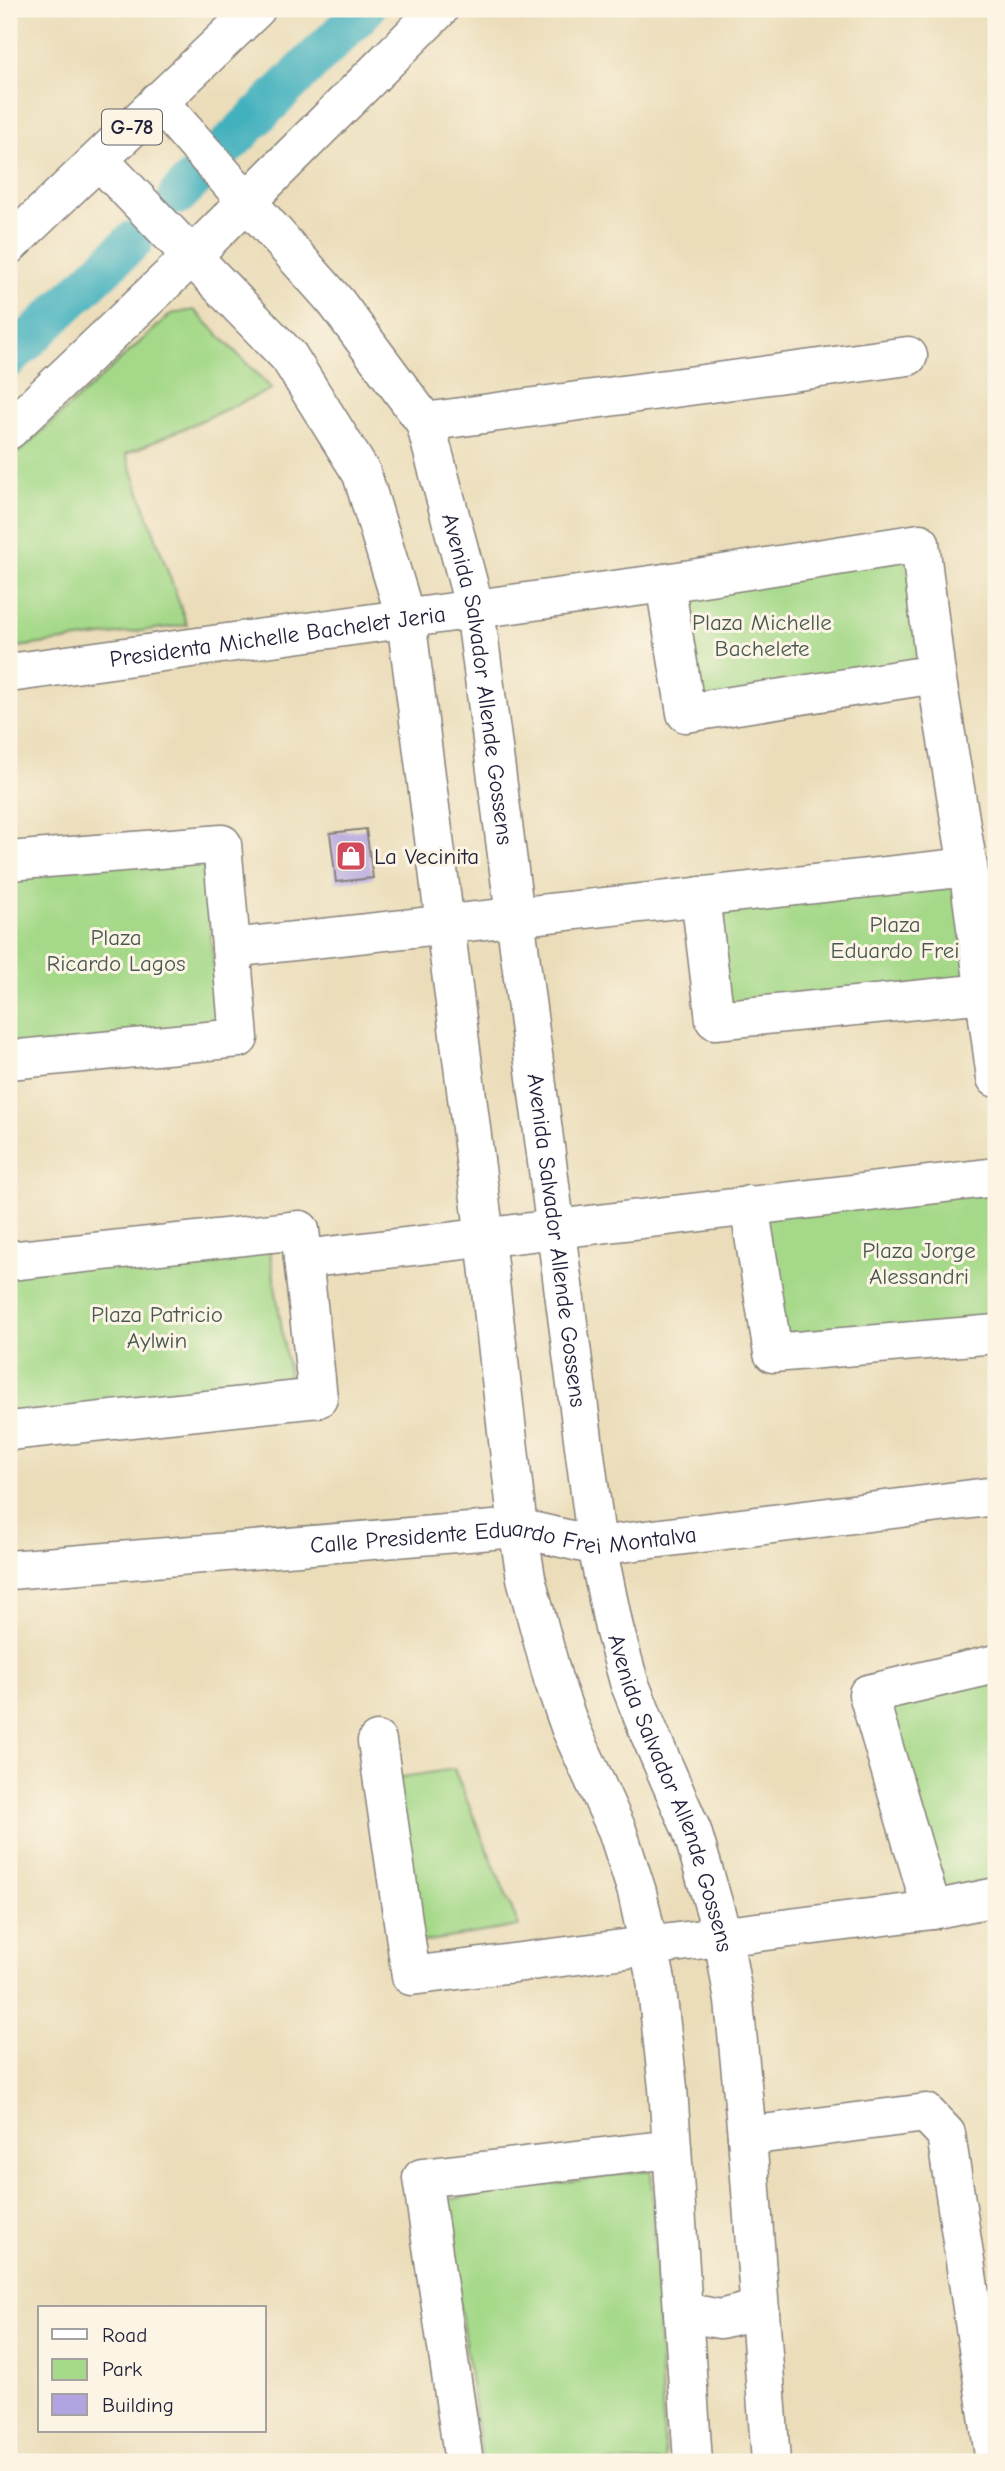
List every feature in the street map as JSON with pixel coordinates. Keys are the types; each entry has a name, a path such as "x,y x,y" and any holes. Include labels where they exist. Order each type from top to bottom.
{"street":[{"name":"G-78","path":"9,245 256,9"},
{"path":"9,430 193,255 439,9"},
{"name":"Avenida Salvador Allende Gossens","path":"158,101 336,302 425,422 475,609 597,1546 614,1628 629,1682 692,1831 723,1937 734,2001 747,2136 771,2462"},
{"path":"99,160 289,357 362,474 406,619 485,1238 518,1528 538,1630 570,1727 617,1830 637,1892 658,1992 672,2149 693,2462"},
{"path":"425,422 908,356"},
{"name":"Presidenta Michelle Bachelet Jeria","path":"9,673 665,583 920,543 936,674"},
{"path":"665,583 686,713 936,674 968,867 996,1078"},
{"path":"9,860 222,844 239,1038 9,1060"},
{"path":"231,948 968,867"},
{"path":"700,896 715,1020 985,993"},
{"path":"303,1259 996,1177"},
{"path":"749,1205 773,1353 996,1334"},
{"path":"9,1261 300,1230 318,1398 9,1431"},
{"name":"Calle Presidente Eduardo Frei Montalva","path":"9,1570 518,1528 597,1546 996,1496"},
{"path":"932,1910 869,1694 996,1664"},
{"path":"377,1741 411,1976 932,1910 996,1897"},
{"path":"747,2136 926,2113 946,2134 995,2462"},
{"path":"464,2462 422,2178 672,2149"},
{"path":"683,2312 720,2319 760,2309"}],"green space":[{"path":"194,310 272,389 126,454 187,625 9,648 9,461 171,314"},
{"name":"Plaza Michelle Bachelete","path":"912,551 929,670 691,707 671,587"},
{"name":"Plaza Ricardo Lagos","path":"202,855 221,1029 9,1049 9,871"},
{"name":"Plaza Eduardo Frei","path":"960,871 976,989 720,1015 705,899"},
{"name":"Plaza Jorge Alessandri","path":"996,1182 996,1328 777,1347 756,1209"},
{"name":"Plaza Patricio Aylwin","path":"268,1238 291,1390 9,1421 9,1266"},
{"path":"996,1674 996,1881 943,1888 881,1701"},
{"path":"454,1769 519,1926 417,1943 395,1778"},
{"path":"651,2170 665,2462 482,2462 445,2200"}],"building":[{"name":"La Vecinita","path":"366,829 373,878 336,882 330,833"}],"waterway":[{"path":"227,146 365,9"},
{"path":"178,195 196,177"},
{"path":"9,358 134,240"}],"place":[{"name":"La Vecinita","path":"351,856"}]}
